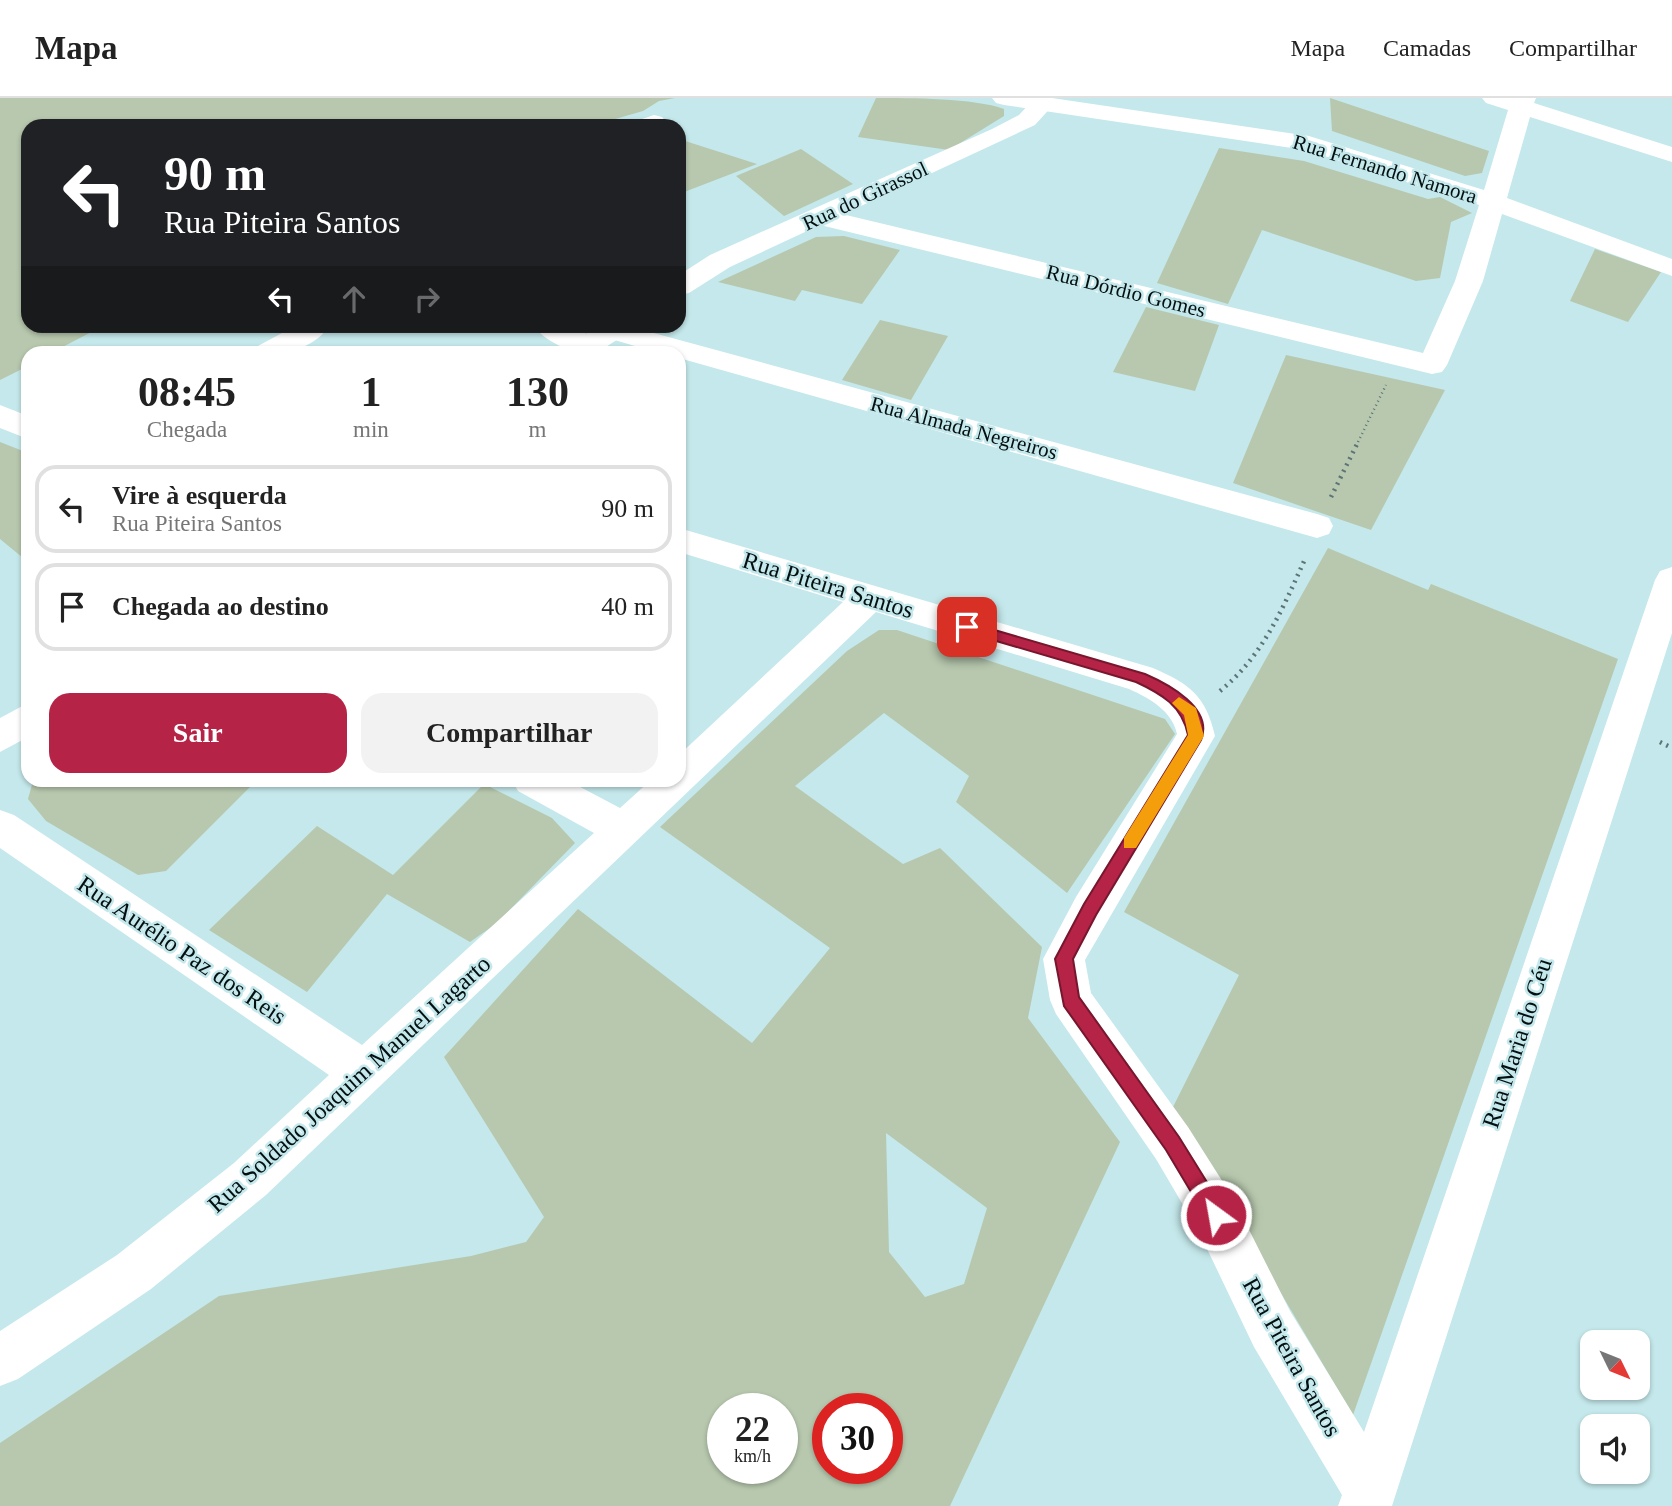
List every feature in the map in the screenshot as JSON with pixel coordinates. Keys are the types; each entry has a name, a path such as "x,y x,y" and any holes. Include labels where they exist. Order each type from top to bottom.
{"street":[{"name":"Rua Fernando Namora","path":"1004,98 1041,101 1309,143 1491,201 1672,268"},
{"path":"1494,98 1523,103 1672,155"},
{"name":"Rua do Girassol","path":"686,283 720,261 1000,134 1027,120 1041,101"},
{"path":"1491,201 1523,103"},
{"name":"Rua Dórdio Gomes","path":"821,217 1432,365 1469,281 1491,201"},
{"path":"280,346 303,333"},
{"name":"Rua Almada Negreiros","path":"574,333 624,346"},
{"name":"Rua Almada Negreiros","path":"686,362 1317,526"},
{"path":"0,415 21,426"},
{"name":"Rua Piteira Santos","path":"686,542 1140,678 1160,687 1191,712 1196,736 1090,909 1064,959 1071,1000 1172,1143 1216,1215 1272,1329 1367,1499"},
{"name":"Rua Maria do Céu","path":"1367,1499 1672,580"},
{"name":"Rua Soldado Joaquim Manuel Lagarto","path":"686,772 869,598"},
{"path":"0,737 21,723"},
{"path":"544,787 625,830"},
{"name":"Rua Soldado Joaquim Manuel Lagarto","path":"0,1361 134,1272 250,1179 671,787"},
{"name":"Rua Aurélio Paz dos Reis","path":"0,827 365,1073"}],"path":[{"path":"1240,677 1272,632 1317,526 1399,356"}],"green space":[{"path":"0,98 675,98 659,101 643,111 615,119 21,119 21,333 90,333 64,346 21,346 21,370 0,380"},
{"path":"876,98 942,99 991,105 1004,109 1004,116 949,150 858,137"},
{"path":"1330,98 1489,151 1482,173 1465,176 1332,131"},
{"path":"686,141 757,164 686,191"},
{"path":"1219,148 1304,161 1428,199 1440,197 1472,213 1451,222 1440,278 1416,281 1262,230 1228,304 1157,283"},
{"path":"801,149 853,184 784,216 736,176"},
{"path":"844,236 900,250 862,304 802,290 795,301 718,282 816,237"},
{"path":"1595,249 1661,272 1628,322 1570,301"},
{"path":"1146,307 1219,325 1195,391 1113,372"},
{"path":"880,320 948,336 911,400 842,380"},
{"path":"1286,355 1445,390 1371,530 1233,483"},
{"path":"0,442 21,450 21,556 0,539"},
{"path":"1328,548 1428,590 1431,584 1618,659 1353,1415 1172,1109 1239,975 1124,912"},
{"path":"879,630 897,630 1165,719 1175,734 1067,893 956,802 969,776 884,713 795,786 903,864 940,848 1042,947 1028,1018 1120,1142 950,1506 0,1506 0,1443 219,1296 471,1256 526,1242 544,1217 444,1057 578,909 752,1043 830,948 660,827 847,651","holes":["886,1133 987,1208 964,1284 925,1297 889,1252"]},
{"path":"31,787 250,787 166,871 138,875 46,821 28,799"},
{"path":"481,787 490,787 552,818 575,843 497,923 470,942 387,894 307,992 209,930 317,826 393,875"}],"slow traffic":[{"path":"1130,843 1196,736 1191,712 1179,703"}],"route":[{"path":"967,627 1140,678 1160,687 1191,712 1196,736 1090,909 1064,959 1071,1000 1172,1143 1216,1215"}]}
